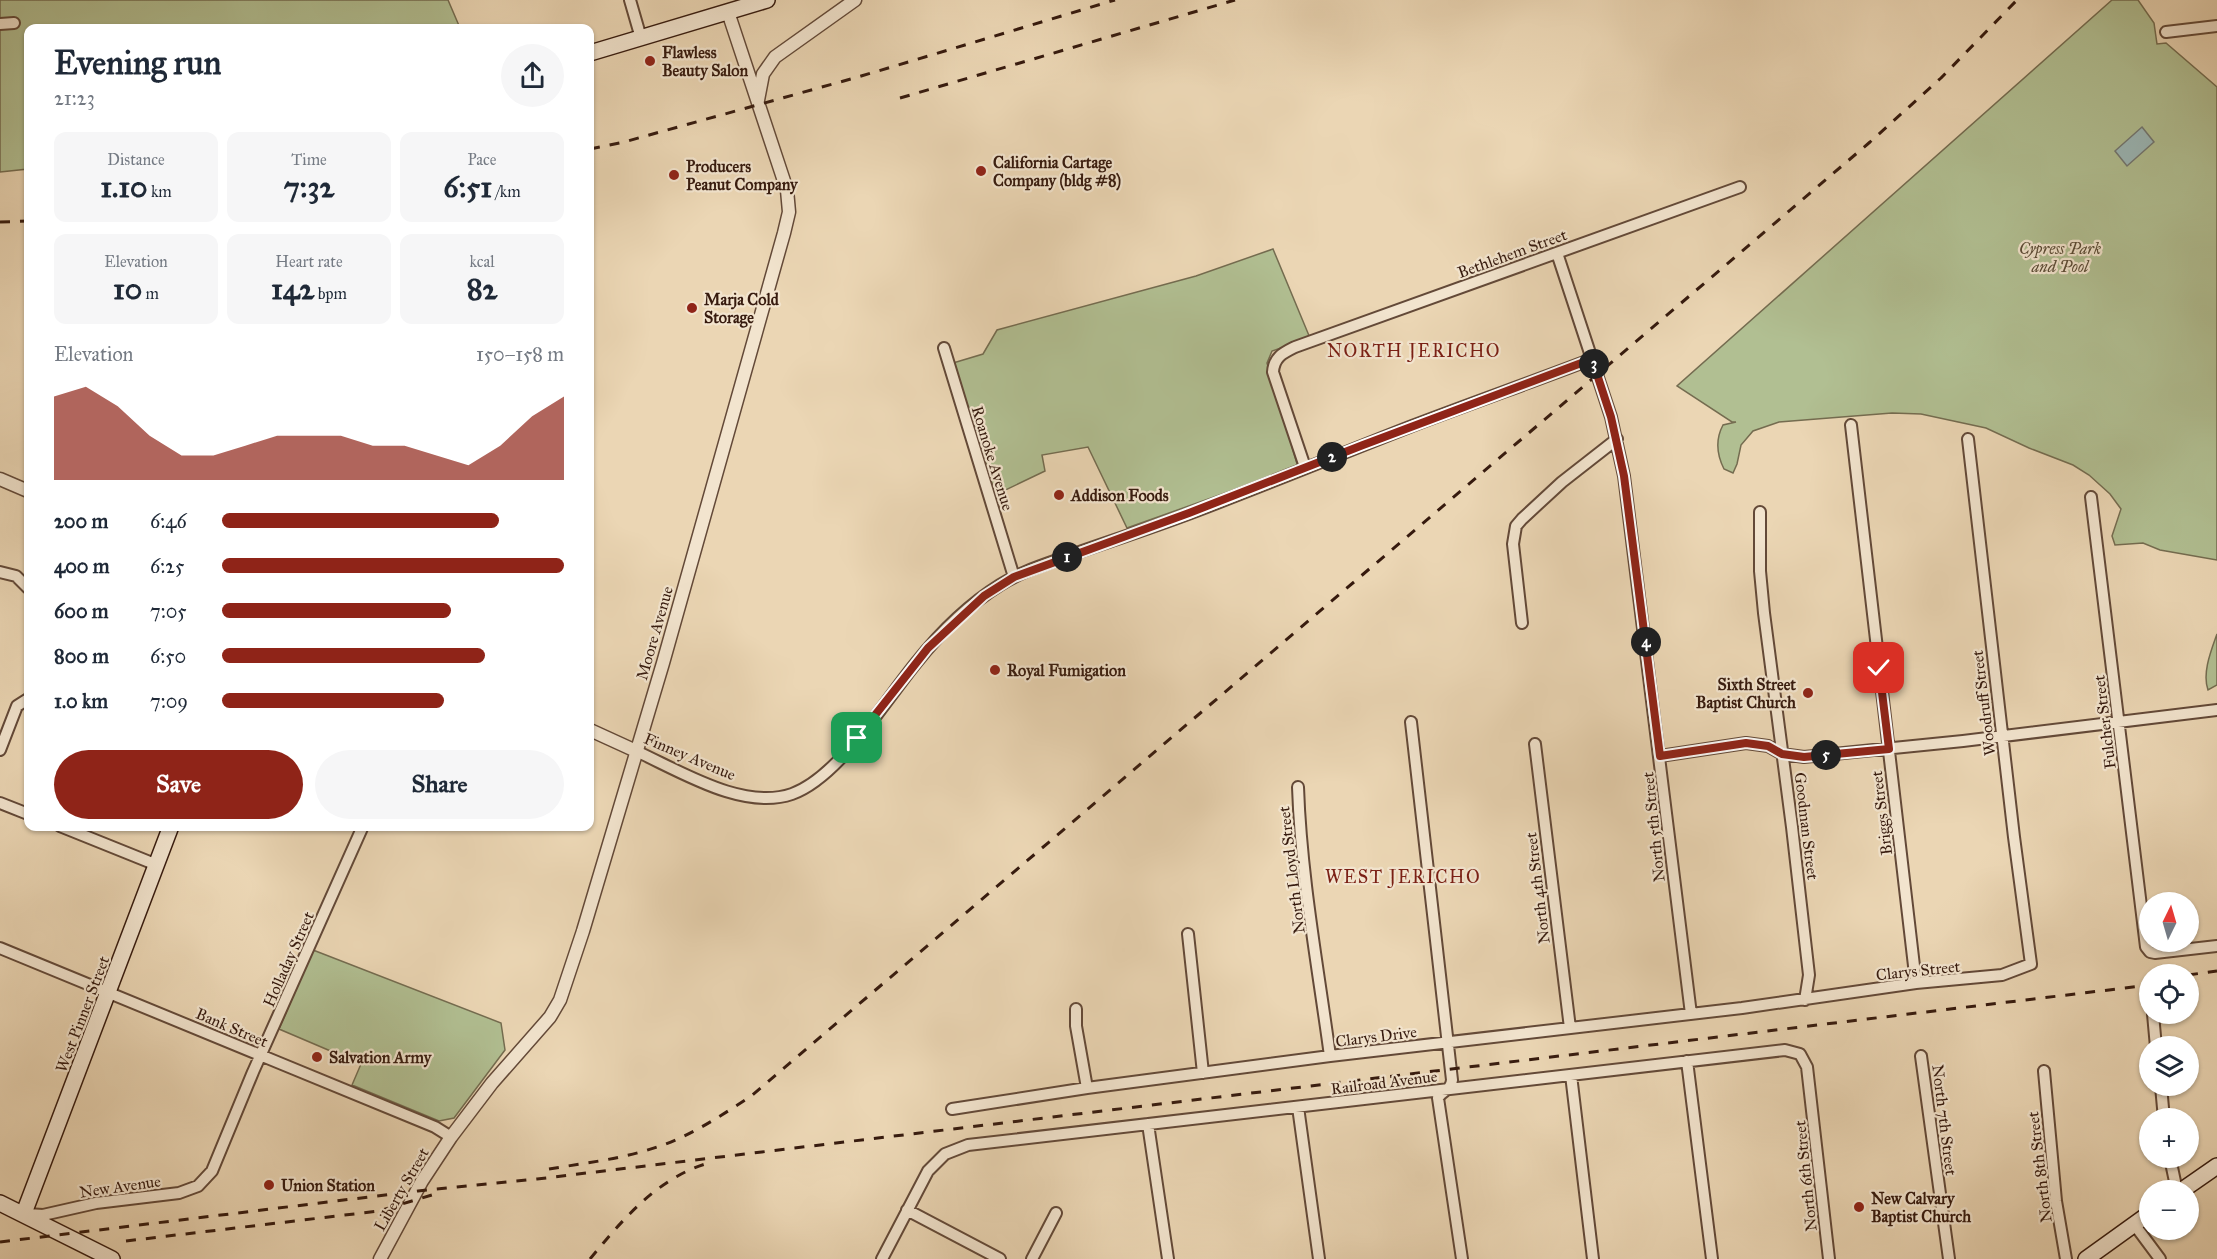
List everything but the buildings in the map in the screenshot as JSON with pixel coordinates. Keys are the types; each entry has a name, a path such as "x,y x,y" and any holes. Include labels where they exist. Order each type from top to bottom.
{"main road":[{"path":"594,52 767,0"},
{"name":"West Pinner Street","path":"24,1213 110,992 169,831"},
{"path":"2196,1180 2217,1166"},
{"path":"0,1203 112,1259"},
{"path":"2086,1259 2139,1221"}],"street":[{"path":"630,0 641,38"},
{"name":"Moore Avenue","path":"758,104 759,84 774,57 855,0"},
{"name":"Moore Avenue","path":"451,1137 492,1083 550,1017 560,1000 583,931 636,751 789,212 788,190 728,12"},
{"path":"0,24 14,23"},
{"path":"2166,32 2217,26"},
{"name":"Bethlehem Street","path":"1305,467 1273,372 1276,359 1295,347 1740,188"},
{"name":"North 5th Street","path":"1557,253 1617,439 1627,499 1691,1014"},
{"name":"Roanoke Avenue","path":"944,348 1014,577"},
{"name":"Finney Avenue","path":"594,732 706,783 752,798 777,797 804,788 827,772 928,648 984,596 1014,577 1189,513 1592,359"},
{"name":"Briggs Street","path":"1851,425 1916,983"},
{"path":"1522,623 1513,544 1516,526 1562,482 1617,439"},
{"name":"Woodruff Street","path":"1968,439 2014,837 2032,962"},
{"path":"0,479 24,489"},
{"name":"Fulcher Street","path":"2091,496 2145,944 2147,950 2154,953 2217,946"},
{"name":"Goodman Street","path":"1760,512 1760,571 1764,613 1809,975 1805,1000"},
{"path":"0,572 16,576 24,584"},
{"path":"0,750 17,706 24,702"},
{"path":"1660,756 1746,743 1768,746 1782,754 1804,757 2120,723 2217,710"},
{"path":"1411,722 1452,1080 1449,1089 1438,1098 1462,1259"},
{"name":"North 4th Street","path":"1535,744 1569,1028"},
{"name":"North Lloyd Street","path":"1298,787 1305,867 1330,1056"},
{"path":"0,802 24,812"},
{"path":"72,831 157,865"},
{"name":"Holladay Street","path":"212,1171 361,831"},
{"path":"1188,934 1203,1072"},
{"name":"Bank Street","path":"0,948 435,1127 451,1137"},
{"name":"Clarys Street","path":"1805,1000 1916,983 2002,975 2027,967 2032,962"},
{"name":"Clarys Drive","path":"951,1109 1203,1072 1805,1000"},
{"path":"1076,1009 1076,1026 1087,1088"},
{"name":"Railroad Avenue","path":"907,1210 936,1161 954,1149 968,1145 1785,1050 1794,1051 1804,1059 1810,1091"},
{"name":"North 7th Street","path":"1921,1056 1949,1259"},
{"path":"1687,1061 1712,1259"},
{"name":"North 8th Street","path":"2044,1071 2056,1201 2066,1259"},
{"path":"1571,1075 1593,1259"},
{"name":"North 6th Street","path":"1810,1091 1829,1259"},
{"path":"1298,1107 1319,1259"},
{"path":"1148,1124 1168,1259"},
{"name":"Liberty Street","path":"380,1259 422,1181 451,1137"},
{"name":"New Avenue","path":"24,1213 43,1215 89,1204 179,1193 198,1186 212,1171"},
{"path":"882,1259 907,1210 1000,1259"},
{"path":"1032,1259 1056,1213"},
{"path":"2134,1224 2160,1259"}],"green space":[{"path":"0,0 448,0 458,24 24,24 24,169 0,172"},
{"name":"Cypress Park and Pool","path":"2112,0 2138,0 2154,23 2157,44 2166,43 2217,87 2217,560 2160,550 2143,543 2115,545 2112,536 2121,509 2110,494 2089,475 2073,465 1986,428 1921,414 1892,413 1779,422 1753,431 1741,445 1733,473 1724,469 1718,453 1719,436 1723,425 1736,422 1732,422 1677,386"},
{"path":"1273,249 1310,338 1272,351 1267,363 1298,467 1127,528 1088,447 1042,455 1045,471 993,496 953,363 983,354 997,330 1196,276"},
{"path":"2217,634 2217,685 2208,690 2207,669"},
{"path":"313,950 501,1023 505,1050 454,1118 439,1121 352,1085 361,1064 279,1029"}],"water":[{"path":"2142,127 2154,142 2127,166 2115,151"}],"railway":[{"path":"594,148 624,142 858,77 1115,0"},
{"path":"900,98 1235,0"},
{"path":"549,1169 617,1158 657,1147 693,1131 750,1097 1870,142 1941,78 2017,0"},
{"path":"0,222 24,221"},
{"path":"2199,973 2217,971"},
{"path":"0,1242 2139,986"},
{"path":"590,1259 630,1214 659,1188 675,1177 712,1162"},
{"path":"126,1241 379,1211 435,1194"}],"place":[{"name":"Flawless Beauty Salon","path":"650,61"},
{"name":"California Cartage Company (bldg #8)","path":"981,171"},
{"name":"Producers Peanut Company","path":"674,175"},
{"name":"Marja Cold Storage","path":"692,308"},
{"name":"Addison Foods","path":"1059,495"},
{"name":"Royal Fumigation","path":"995,670"},
{"name":"Sixth Street Baptist Church","path":"1808,693"},
{"name":"Salvation Army","path":"317,1057"},
{"name":"Union Station","path":"269,1185"},
{"name":"New Calvary Baptist Church","path":"1859,1207"}],"district":[{"name":"NORTH JERICHO","path":"1414,351"},
{"name":"WEST JERICHO","path":"1403,877"}],"route":[{"path":"857,738 928,648 984,596 1014,577 1189,513 1592,359 1611,417 1624,476 1660,756 1746,743 1768,746 1793,757 1889,749 1879,668"}]}
